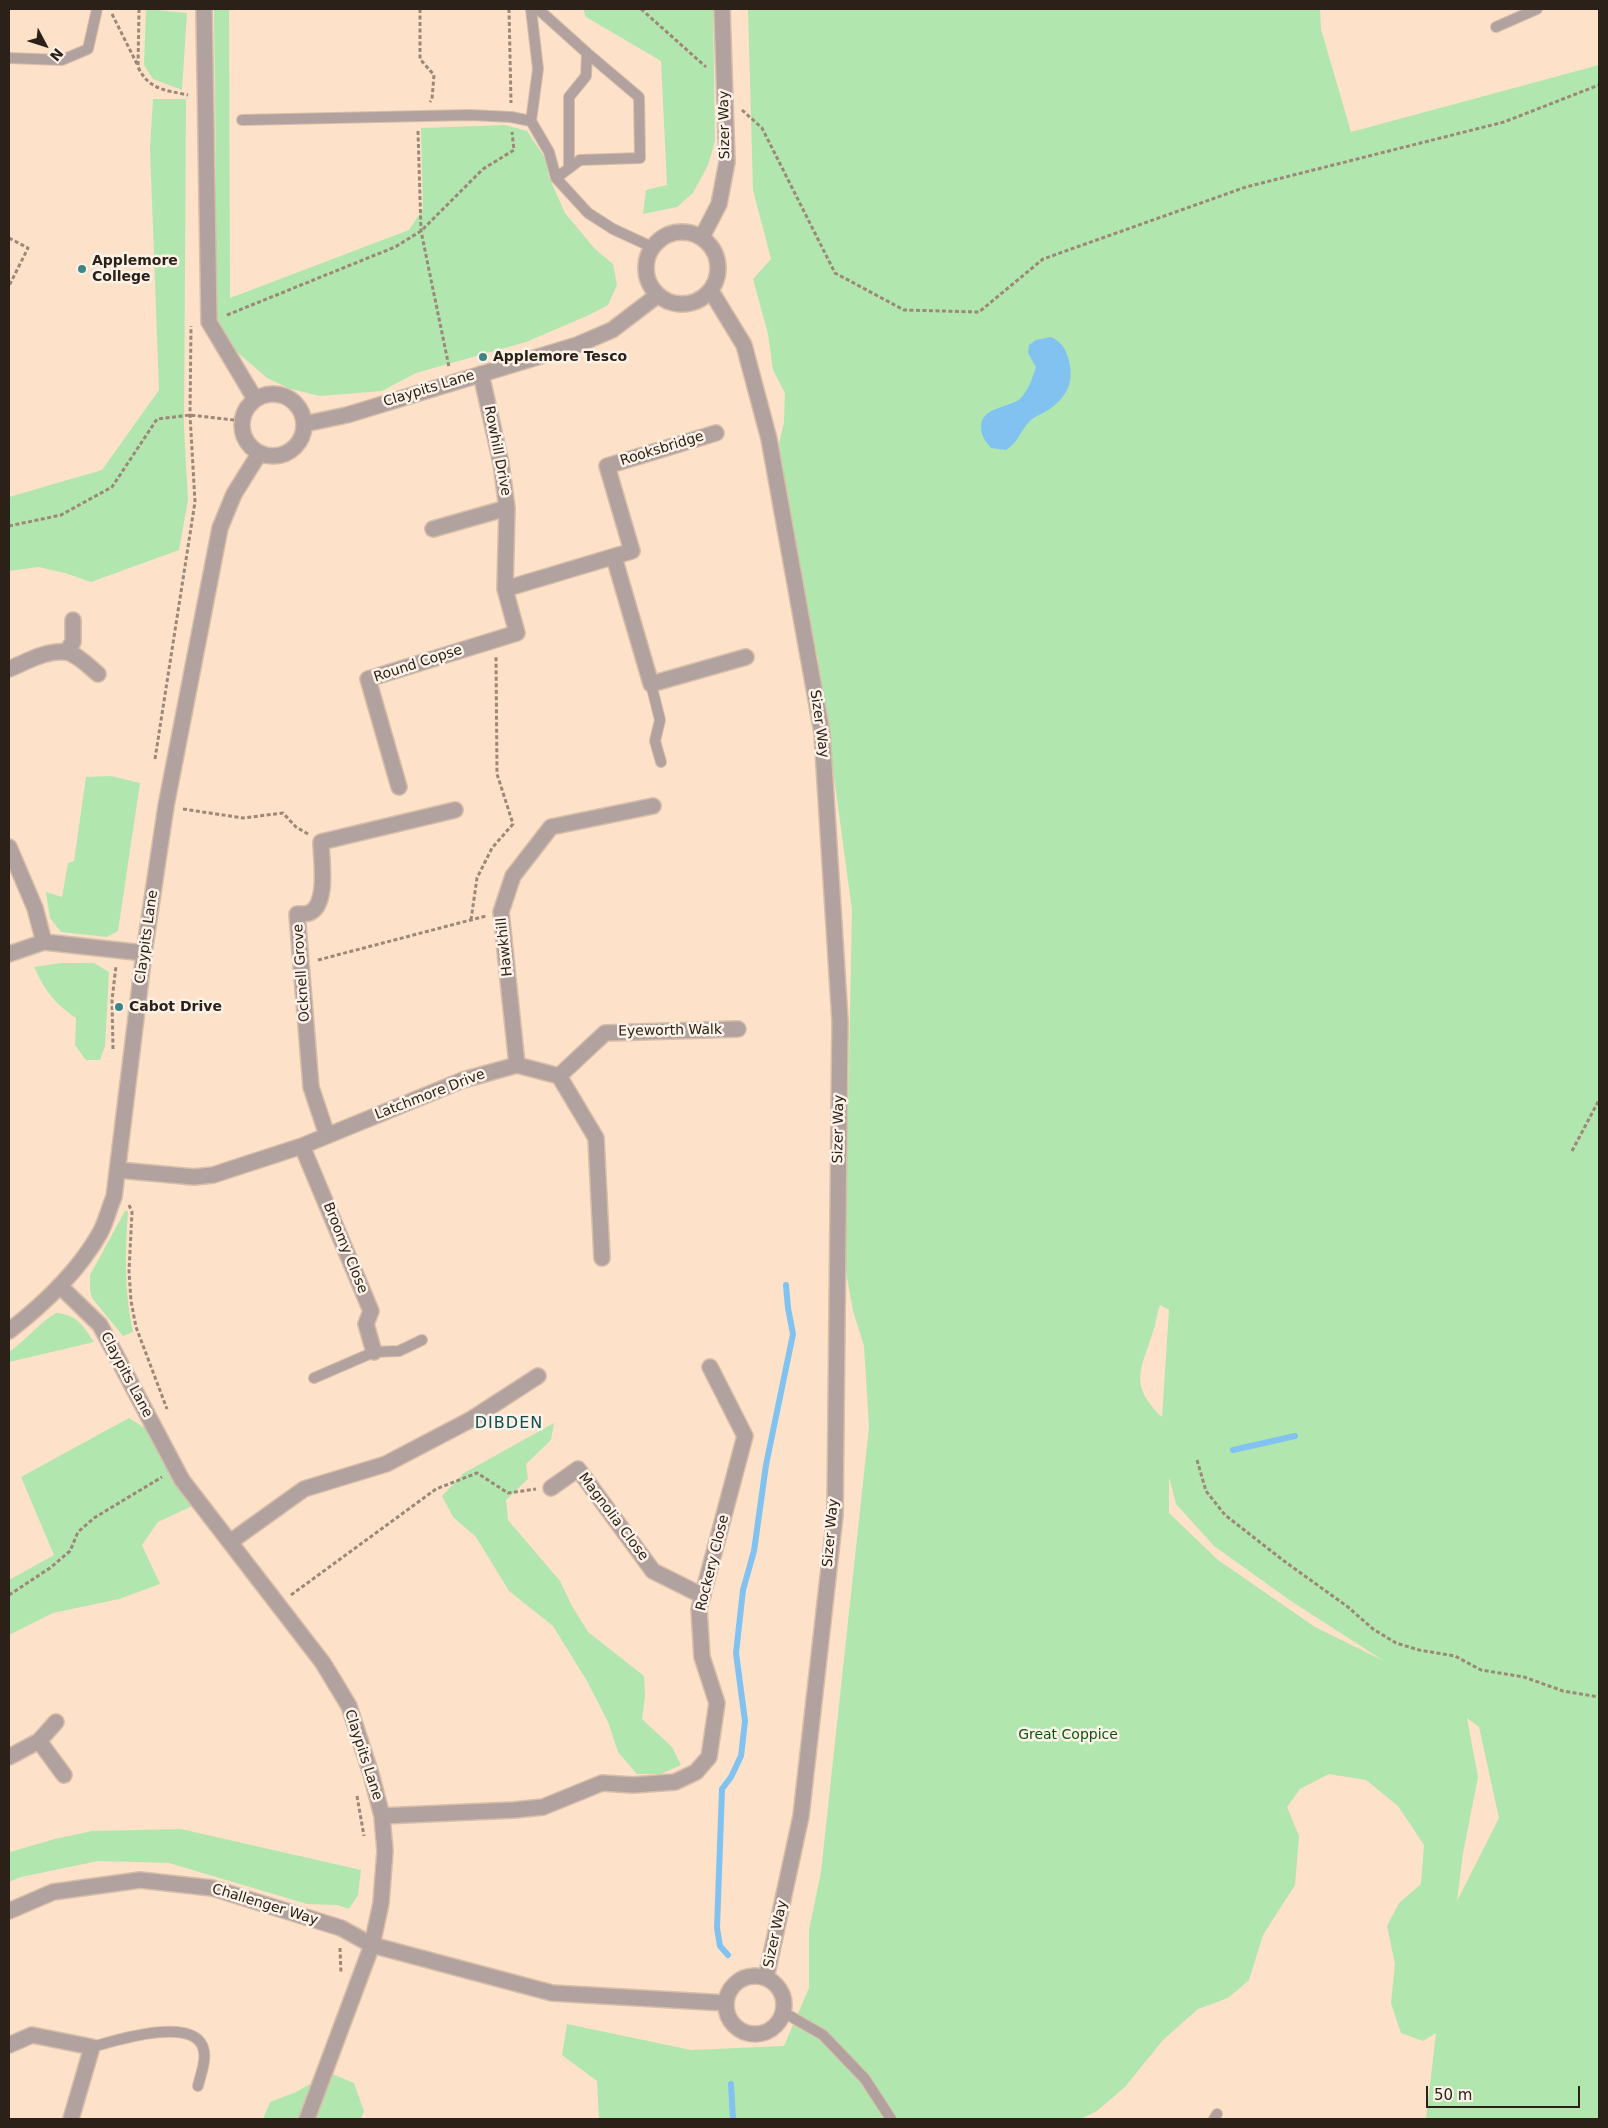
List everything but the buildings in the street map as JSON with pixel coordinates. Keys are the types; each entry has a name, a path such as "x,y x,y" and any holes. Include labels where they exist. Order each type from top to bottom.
{"street":[{"path":"204,9 209,322 255,400"},
{"name":"Sizer Way","path":"702,237 719,204 727,162 722,9"},
{"path":"681,231 692,232 702,237 711,245 717,256 719,268 717,280 711,291 702,299 691,303 668,302 658,296 647,278 647,262 652,247 665,236 681,231"},
{"name":"Sizer Way","path":"711,291 744,345 769,439 822,732 840,1021 835,1515 801,1816 766,1978"},
{"name":"Claypits Lane","path":"304,424 346,415 577,345 612,330 658,296"},
{"name":"Rowhill Drive","path":"481,374 501,463 507,508 505,588 517,633"},
{"path":"273,394 282,395 298,406 303,415 303,435 290,452 280,456 260,454 251,448 245,440 242,431 242,421 249,405 255,400 273,394"},
{"name":"Rooksbridge","path":"614,557 632,551 607,466 716,433"},
{"name":"Claypits Lane","path":"260,454 234,494 220,528 166,806 144,953 114,1197 101,1231 84,1259 60,1286 100,1325 182,1480 230,1542 284,1600 349,1706 371,1774 382,1816 385,1851 381,1903 372,1945 308,2119"},
{"path":"433,529 507,508"},
{"path":"505,588 614,557 651,684 746,656"},
{"path":"66,652 73,642 73,620"},
{"name":"Round Copse","path":"400,787 368,679 517,633"},
{"path":"9,669 41,656 66,652 81,660 98,674"},
{"name":"Hawkhill","path":"517,1065 501,912 512,876 551,827 653,806"},
{"path":"321,842 455,810"},
{"name":"Ocknell Grove","path":"321,842 322,893 319,906 310,913 297,914 311,1087 327,1135"},
{"path":"9,847 35,908 44,942"},
{"path":"9,954 44,942 144,953"},
{"name":"Eyeworth Walk","path":"559,1076 605,1033 738,1029"},
{"path":"517,1065 559,1076 596,1138 602,1258"},
{"name":"Latchmore Drive","path":"118,1170 194,1177 213,1175 302,1146 463,1080 517,1065"},
{"name":"Broomy Close","path":"302,1146 371,1311 366,1324 374,1352"},
{"path":"9,1331 37,1309 60,1286"},
{"name":"Rockery Close","path":"382,1816 543,1807 602,1783 633,1785 675,1782 696,1772 709,1757 717,1703 702,1657 699,1609 745,1436 710,1367"},
{"path":"230,1542 304,1489 386,1464 470,1420 538,1376"},
{"name":"Magnolia Close","path":"550,1488 578,1469 653,1571 703,1596"},
{"path":"9,1758 39,1741 56,1722"},
{"path":"39,1741 64,1775"},
{"name":"Challenger Way","path":"9,1911 53,1892 140,1880 212,1888 341,1928 372,1945"},
{"path":"372,1945 552,1993 726,2003"},
{"path":"748,1977 766,1978 778,1988 783,1999 783,2012 774,2028 763,2033 753,2034 743,2032 734,2026 728,2017 726,2003 730,1991 738,1982 748,1977"},
{"path":"9,2045 32,2035 92,2047 71,2119"}],"lane":[{"path":"9,58 62,60 88,49 97,9"},
{"path":"531,9 538,69 530,121 549,152 556,178 588,213 613,229 652,247"},
{"path":"538,9 587,54 639,97 640,158 580,160 556,178"},
{"path":"1496,27 1537,9"},
{"path":"569,168 569,97 586,76 587,54"},
{"path":"242,120 470,115 511,117 530,121"},
{"path":"651,684 660,720 655,741 661,762"},
{"path":"314,1378 374,1352 399,1351 422,1340"},
{"path":"783,2012 823,2036 865,2079 891,2119"},
{"path":"92,2047 138,2034 178,2032 194,2036 202,2044 204,2060 198,2086"}],"path":[{"path":"110,9 138,67 148,83 162,90 191,96"},
{"path":"138,67 139,9"},
{"path":"420,9 420,59 434,75 432,99 418,117 421,231 452,382"},
{"path":"209,322 395,247 421,231 483,169 514,150 511,117 509,9"},
{"path":"641,9 724,84 744,112 762,128 835,274 904,310 979,312 1043,259 1246,187 1504,122 1599,85"},
{"path":"9,238 28,248 9,286"},
{"path":"154,766 195,502 190,415 191,327"},
{"path":"9,526 61,515 112,487 157,419 190,415 242,421"},
{"path":"471,920 477,878 492,848 513,824 498,774 497,639"},
{"path":"166,806 243,818 284,813 296,827 321,842"},
{"path":"302,965 501,912"},
{"path":"113,1052 112,1000 118,951"},
{"path":"1572,1151 1599,1100"},
{"path":"114,1197 126,1202 132,1212 129,1271 136,1327 170,1418"},
{"path":"1197,1460 1206,1491 1225,1515 1348,1607 1373,1629 1396,1643 1419,1650 1455,1656 1480,1670 1524,1676 1563,1691 1599,1697"},
{"path":"9,1596 50,1568 70,1551 78,1532 94,1518 176,1468"},
{"path":"284,1600 436,1489 477,1473 508,1493 550,1488"},
{"path":"284,1589 284,1600"},
{"path":"284,1600 295,1603"},
{"path":"364,1838 357,1790 361,1783 371,1774"},
{"path":"340,1976 341,1928"}],"green space":[{"path":"146,9 187,13 182,90 153,79 144,65"},
{"path":"214,9 229,9 230,298 409,230 423,209 421,128 505,125 527,131 545,158 549,177 565,213 595,249 613,264 617,285 608,305 526,342 416,373 382,391 320,396 291,389 267,378 230,346 213,310 216,179"},
{"path":"583,9 713,9 715,141 708,165 693,193 677,207 643,214 646,190 667,185 661,61 586,17"},
{"name":"Great Coppice","path":"748,9 1320,9 1321,29 1351,132 1599,65 1599,2119 1426,2119 1436,2033 1423,2041 1401,2033 1391,2003 1395,1964 1387,1926 1399,1903 1421,1884 1424,1845 1398,1806 1366,1780 1329,1774 1300,1789 1287,1807 1299,1836 1295,1885 1263,1935 1249,1980 1228,1998 1198,2009 1163,2040 1125,2087 1097,2111 1081,2119 599,2119 597,2081 562,2055 567,2024 691,2050 784,2046 809,1988 809,1930 821,1872 869,1427 864,1346 853,1311 845,1266 852,910 818,659 793,541 778,448 784,422 785,393 773,370 768,334 753,279 771,259 753,190","holes":["1160,1305 1169,1310 1162,1417 1145,1395 1141,1386 1140,1376","1169,1477 1176,1504 1214,1546 1288,1599 1384,1661 1315,1627 1218,1560 1169,1513","1467,1718 1479,1727 1499,1818 1457,1901 1463,1853 1478,1777"]},
{"path":"153,99 186,99 184,428 188,500 179,550 91,582 39,567 9,571 9,497 102,470 159,390 150,148"},
{"path":"111,776 140,783 118,931 107,937 61,932 50,918 46,892 62,897 68,863 74,861 86,777"},
{"path":"61,963 94,963 109,972 105,1046 100,1060 86,1060 75,1045 76,1018 51,996 34,967"},
{"path":"125,1211 128,1211 127,1287 133,1332 123,1336 92,1298 90,1275"},
{"path":"56,1313 74,1318 83,1326 94,1342 9,1362 9,1352"},
{"path":"129,1418 151,1432 176,1485 192,1506 158,1522 142,1545 160,1584 119,1599 53,1613 9,1635 9,1580 54,1555 21,1477"},
{"path":"554,1423 551,1440 526,1464 528,1479 506,1500 508,1520 560,1581 572,1606 588,1632 644,1676 645,1696 642,1719 672,1747 681,1765 661,1774 637,1774 618,1752 608,1722 587,1681 553,1626 509,1591 476,1537 453,1517 442,1496 464,1473"},
{"path":"181,1829 361,1870 358,1895 349,1909 337,1905 307,1904 169,1863 98,1861 21,1877 9,1882 10,1852 92,1831"},
{"path":"330,2073 354,2083 364,2111 361,2119 263,2119 270,2102 296,2092"}],"water":[{"path":"1051,337 1063,346 1069,361 1071,375 1065,393 1051,408 1031,420 1017,440 1006,450 991,448 982,433 982,420 990,412 1015,402 1023,396 1036,367 1028,353 1029,345 1036,340"}],"waterway":[{"path":"728,1955 720,1946 717,1928 722,1789 731,1777 741,1756 745,1721 736,1653 743,1590 754,1551 766,1465 793,1334 786,1285"},
{"path":"1233,1450 1295,1436"},
{"path":"731,2084 733,2119"}],"place":[{"name":"Applemore College","path":"82,269"},
{"name":"Applemore Tesco","path":"483,357"},
{"name":"Cabot Drive","path":"119,1007"}],"district":[{"name":"DIBDEN","path":"509,1424"}]}
